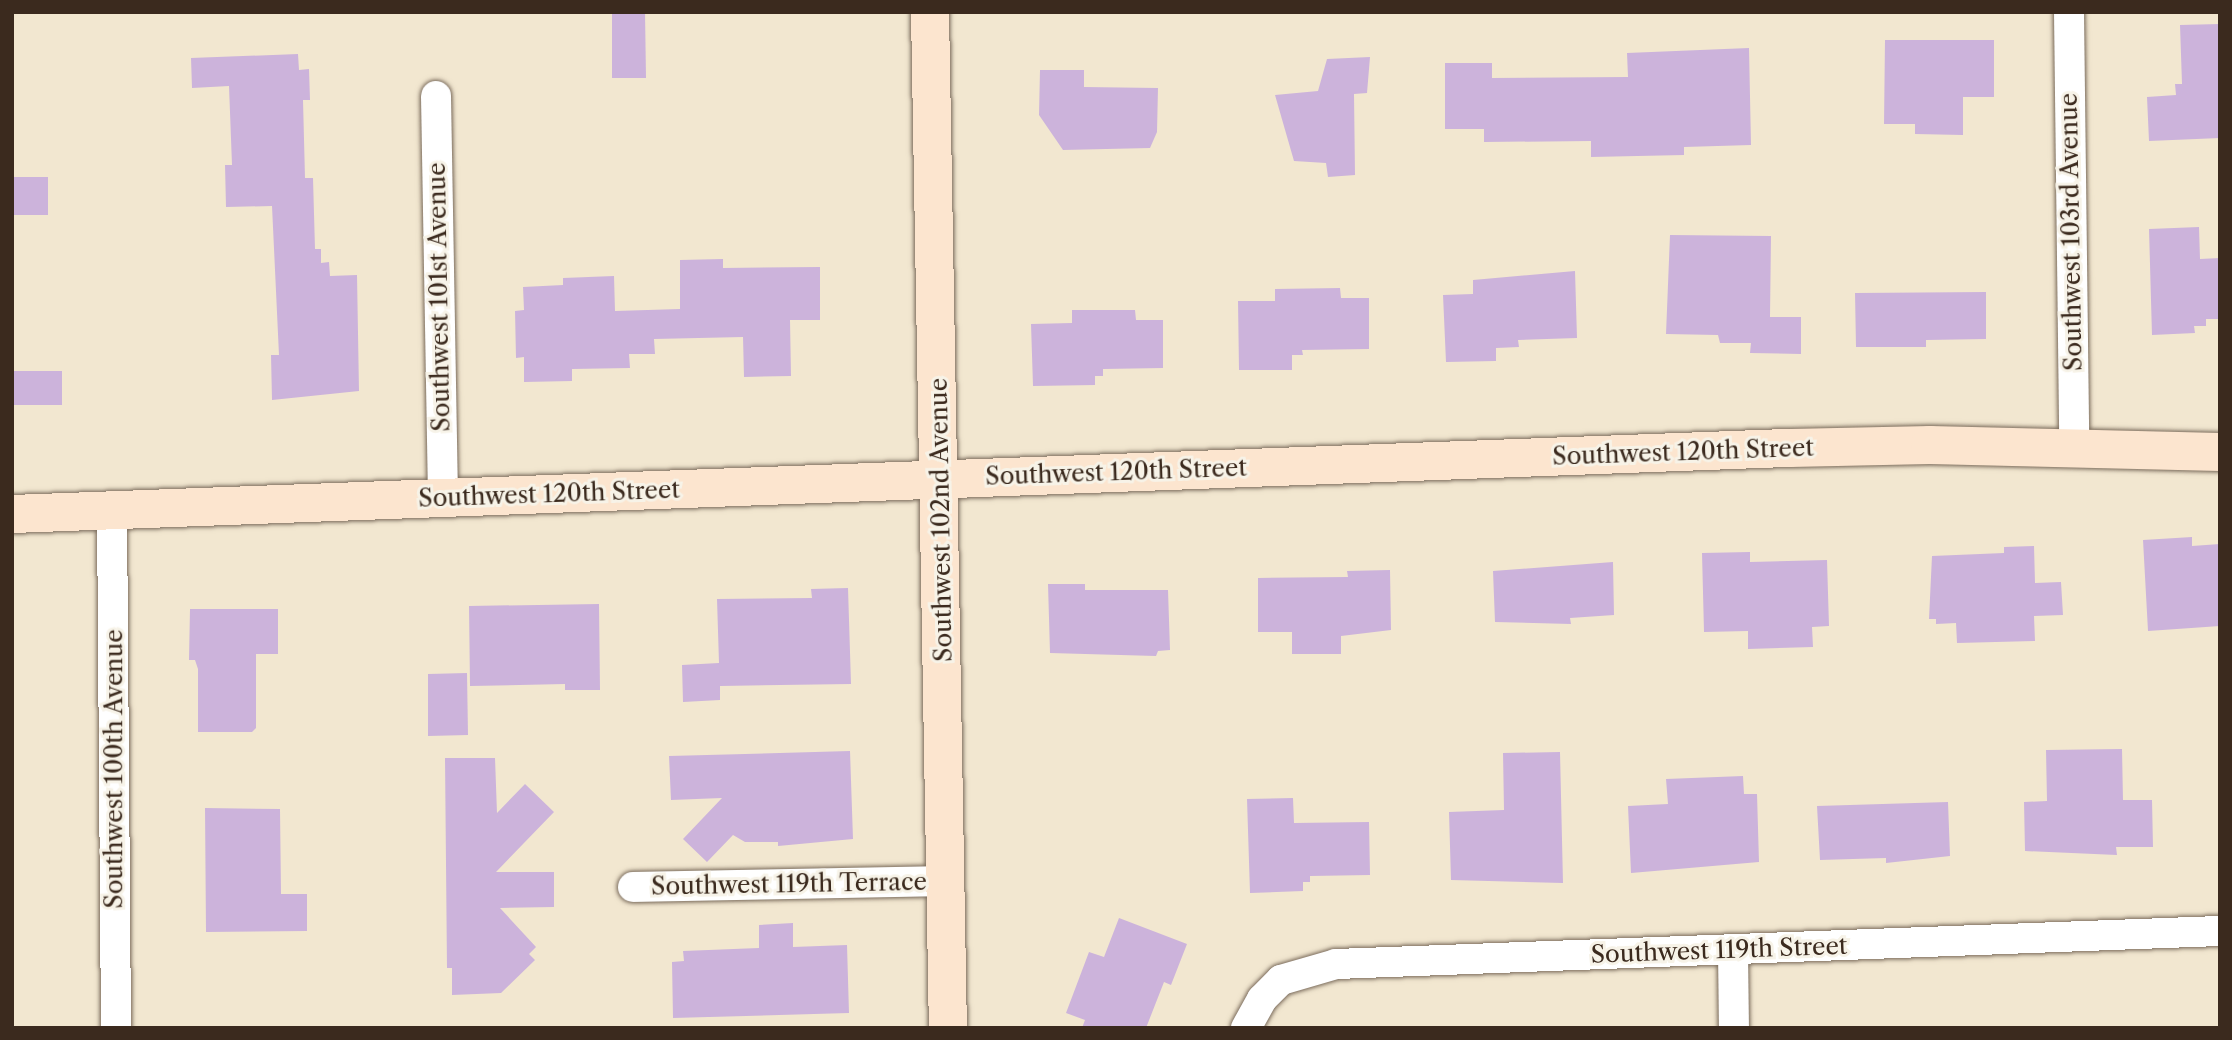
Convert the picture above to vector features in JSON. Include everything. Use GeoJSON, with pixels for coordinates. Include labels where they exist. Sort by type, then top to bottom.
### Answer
{"type":"FeatureCollection","features":[{"type":"Feature","properties":{"kind":"street","name":"Southwest 102nd Avenue"},"geometry":{"type":"LineString","coordinates":[[930,12],[941,478],[947,1028]]}},
{"type":"Feature","properties":{"kind":"street","name":"Southwest 103rd Avenue"},"geometry":{"type":"LineString","coordinates":[[2068,12],[2074,451]]}},
{"type":"Feature","properties":{"kind":"street","name":"Southwest 101st Avenue"},"geometry":{"type":"LineString","coordinates":[[436,96],[443,498]]}},
{"type":"Feature","properties":{"kind":"street","name":"Southwest 120th Street"},"geometry":{"type":"LineString","coordinates":[[12,513],[1790,448],[1930,446],[2220,452]]}},
{"type":"Feature","properties":{"kind":"street","name":"Southwest 100th Avenue"},"geometry":{"type":"LineString","coordinates":[[111,509],[116,1028]]}},
{"type":"Feature","properties":{"kind":"street","name":"Southwest 119th Terrace"},"geometry":{"type":"LineString","coordinates":[[633,887],[946,881]]}},
{"type":"Feature","properties":{"kind":"street","name":"Southwest 119th Street"},"geometry":{"type":"LineString","coordinates":[[1246,1028],[1262,999],[1281,980],[1336,964],[2220,931]]}},
{"type":"Feature","properties":{"kind":"street"},"geometry":{"type":"LineString","coordinates":[[1733,950],[1734,1028]]}},
{"type":"Feature","properties":{"kind":"building"},"geometry":{"type":"Polygon","coordinates":[[[612,12],[645,12],[646,78],[612,78],[612,12]]]}},
{"type":"Feature","properties":{"kind":"building"},"geometry":{"type":"Polygon","coordinates":[[[2220,24],[2220,138],[2149,141],[2147,97],[2176,95],[2175,84],[2182,84],[2180,25],[2220,24]]]}},
{"type":"Feature","properties":{"kind":"building"},"geometry":{"type":"Polygon","coordinates":[[[1885,40],[1994,40],[1994,97],[1963,97],[1963,135],[1915,134],[1915,124],[1884,124],[1885,40]]]}},
{"type":"Feature","properties":{"kind":"building"},"geometry":{"type":"Polygon","coordinates":[[[1749,48],[1751,145],[1684,147],[1684,155],[1591,157],[1591,141],[1484,142],[1484,129],[1445,129],[1445,63],[1492,63],[1492,78],[1628,77],[1627,53],[1749,48]]]}},
{"type":"Feature","properties":{"kind":"building"},"geometry":{"type":"Polygon","coordinates":[[[298,54],[299,70],[309,69],[310,100],[303,100],[305,178],[313,178],[315,249],[321,249],[321,263],[329,262],[330,276],[357,275],[359,391],[272,400],[271,355],[279,355],[272,206],[226,207],[225,165],[232,165],[229,86],[192,88],[191,58],[298,54]]]}},
{"type":"Feature","properties":{"kind":"building"},"geometry":{"type":"Polygon","coordinates":[[[1370,57],[1367,93],[1354,94],[1355,175],[1328,177],[1326,163],[1294,161],[1275,95],[1318,91],[1327,59],[1370,57]]]}},
{"type":"Feature","properties":{"kind":"building"},"geometry":{"type":"Polygon","coordinates":[[[1040,70],[1084,70],[1084,87],[1158,88],[1157,132],[1150,148],[1063,150],[1039,115],[1040,70]]]}},
{"type":"Feature","properties":{"kind":"building"},"geometry":{"type":"Polygon","coordinates":[[[12,177],[48,177],[48,215],[12,215],[12,177]]]}},
{"type":"Feature","properties":{"kind":"building"},"geometry":{"type":"Polygon","coordinates":[[[2199,227],[2200,259],[2220,258],[2220,319],[2206,319],[2206,326],[2194,326],[2195,333],[2152,335],[2149,229],[2199,227]]]}},
{"type":"Feature","properties":{"kind":"building"},"geometry":{"type":"Polygon","coordinates":[[[1670,235],[1771,236],[1770,317],[1801,317],[1801,354],[1750,353],[1751,343],[1720,343],[1718,335],[1666,334],[1670,235]]]}},
{"type":"Feature","properties":{"kind":"building"},"geometry":{"type":"Polygon","coordinates":[[[723,259],[723,268],[820,267],[820,320],[790,320],[791,376],[744,377],[743,337],[654,339],[655,354],[629,354],[630,368],[572,369],[572,381],[524,382],[524,357],[516,358],[515,311],[524,310],[523,287],[563,285],[563,278],[614,276],[615,311],[680,309],[680,260],[723,259]]]}},
{"type":"Feature","properties":{"kind":"building"},"geometry":{"type":"Polygon","coordinates":[[[1575,271],[1577,338],[1518,340],[1519,347],[1496,348],[1496,361],[1446,362],[1443,295],[1473,294],[1473,280],[1575,271]]]}},
{"type":"Feature","properties":{"kind":"building"},"geometry":{"type":"Polygon","coordinates":[[[1340,288],[1341,298],[1369,298],[1369,349],[1302,350],[1303,355],[1292,355],[1292,370],[1239,370],[1238,301],[1275,301],[1275,289],[1340,288]]]}},
{"type":"Feature","properties":{"kind":"building"},"geometry":{"type":"Polygon","coordinates":[[[1986,292],[1986,339],[1926,340],[1926,347],[1856,347],[1855,293],[1986,292]]]}},
{"type":"Feature","properties":{"kind":"building"},"geometry":{"type":"Polygon","coordinates":[[[1072,310],[1135,310],[1136,320],[1163,320],[1163,368],[1103,369],[1103,376],[1095,376],[1095,385],[1033,386],[1031,324],[1072,323],[1072,310]]]}},
{"type":"Feature","properties":{"kind":"building"},"geometry":{"type":"Polygon","coordinates":[[[12,371],[62,371],[62,405],[12,405],[12,371]]]}},
{"type":"Feature","properties":{"kind":"building"},"geometry":{"type":"Polygon","coordinates":[[[2192,537],[2192,546],[2220,544],[2220,626],[2148,631],[2143,540],[2192,537]]]}},
{"type":"Feature","properties":{"kind":"building"},"geometry":{"type":"Polygon","coordinates":[[[2034,546],[2035,583],[2061,582],[2063,615],[2034,616],[2035,641],[1957,643],[1956,623],[1936,624],[1936,619],[1929,619],[1932,556],[2004,553],[2004,547],[2034,546]]]}},
{"type":"Feature","properties":{"kind":"building"},"geometry":{"type":"Polygon","coordinates":[[[1750,552],[1750,562],[1827,560],[1829,626],[1812,627],[1813,647],[1748,649],[1748,631],[1704,632],[1702,553],[1750,552]]]}},
{"type":"Feature","properties":{"kind":"building"},"geometry":{"type":"Polygon","coordinates":[[[1613,562],[1614,615],[1570,618],[1571,624],[1495,622],[1493,571],[1613,562]]]}},
{"type":"Feature","properties":{"kind":"building"},"geometry":{"type":"Polygon","coordinates":[[[1390,570],[1391,630],[1341,636],[1341,654],[1292,654],[1292,632],[1258,632],[1258,578],[1348,577],[1347,571],[1390,570]]]}},
{"type":"Feature","properties":{"kind":"building"},"geometry":{"type":"Polygon","coordinates":[[[1048,584],[1085,584],[1085,590],[1168,590],[1170,650],[1158,651],[1156,656],[1050,653],[1048,584]]]}},
{"type":"Feature","properties":{"kind":"building"},"geometry":{"type":"Polygon","coordinates":[[[848,588],[851,684],[720,686],[720,700],[683,702],[682,665],[719,663],[717,599],[812,598],[811,589],[848,588]]]}},
{"type":"Feature","properties":{"kind":"building"},"geometry":{"type":"Polygon","coordinates":[[[599,604],[600,690],[565,690],[565,684],[470,686],[469,606],[599,604]]]}},
{"type":"Feature","properties":{"kind":"building"},"geometry":{"type":"Polygon","coordinates":[[[190,609],[278,609],[278,654],[256,654],[256,728],[252,732],[198,732],[198,669],[195,660],[189,660],[190,609]]]}},
{"type":"Feature","properties":{"kind":"building"},"geometry":{"type":"Polygon","coordinates":[[[467,673],[468,735],[428,736],[428,674],[467,673]]]}},
{"type":"Feature","properties":{"kind":"building"},"geometry":{"type":"Polygon","coordinates":[[[2122,749],[2123,800],[2152,800],[2153,847],[2116,847],[2117,855],[2025,851],[2024,802],[2047,801],[2046,750],[2122,749]]]}},
{"type":"Feature","properties":{"kind":"building"},"geometry":{"type":"Polygon","coordinates":[[[850,751],[853,839],[778,846],[778,842],[745,842],[733,835],[707,862],[683,839],[722,798],[671,800],[669,756],[850,751]]]}},
{"type":"Feature","properties":{"kind":"building"},"geometry":{"type":"Polygon","coordinates":[[[1560,752],[1563,883],[1451,880],[1449,812],[1504,810],[1503,753],[1560,752]]]}},
{"type":"Feature","properties":{"kind":"building"},"geometry":{"type":"Polygon","coordinates":[[[445,758],[495,758],[497,813],[525,784],[554,812],[496,872],[554,872],[554,907],[500,908],[536,947],[529,954],[535,960],[501,993],[452,995],[452,968],[447,968],[445,758]]]}},
{"type":"Feature","properties":{"kind":"building"},"geometry":{"type":"Polygon","coordinates":[[[1743,776],[1744,794],[1757,794],[1759,862],[1631,873],[1628,806],[1668,804],[1666,779],[1743,776]]]}},
{"type":"Feature","properties":{"kind":"building"},"geometry":{"type":"Polygon","coordinates":[[[1293,798],[1294,823],[1369,822],[1370,875],[1310,876],[1310,882],[1303,882],[1303,891],[1250,893],[1247,799],[1293,798]]]}},
{"type":"Feature","properties":{"kind":"building"},"geometry":{"type":"Polygon","coordinates":[[[1948,802],[1950,856],[1886,863],[1886,858],[1820,860],[1817,806],[1948,802]]]}},
{"type":"Feature","properties":{"kind":"building"},"geometry":{"type":"Polygon","coordinates":[[[205,808],[280,809],[281,894],[307,894],[307,931],[206,932],[205,808]]]}},
{"type":"Feature","properties":{"kind":"building"},"geometry":{"type":"Polygon","coordinates":[[[1119,918],[1187,944],[1171,985],[1164,982],[1146,1028],[1082,1028],[1085,1020],[1066,1013],[1089,952],[1104,957],[1119,918]]]}},
{"type":"Feature","properties":{"kind":"building"},"geometry":{"type":"Polygon","coordinates":[[[793,923],[793,947],[847,945],[849,1013],[673,1018],[672,962],[684,961],[683,951],[759,948],[759,925],[793,923]]]}}]}
